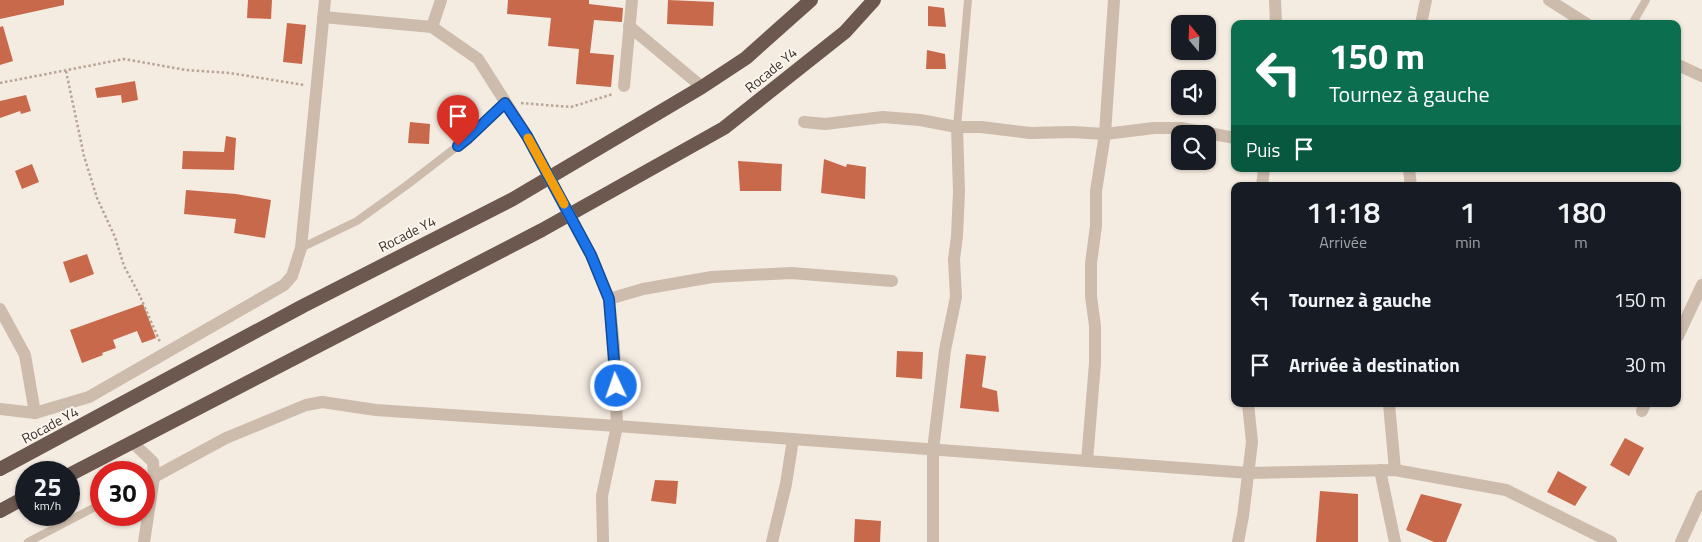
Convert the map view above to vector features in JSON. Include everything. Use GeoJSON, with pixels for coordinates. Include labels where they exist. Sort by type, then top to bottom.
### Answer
{"type":"FeatureCollection","features":[{"type":"Feature","properties":{"kind":"highway","name":"Rocade Y4"},"geometry":{"type":"LineString","coordinates":[[0,469],[303,306],[513,199],[746,58],[811,0]]}},
{"type":"Feature","properties":{"kind":"highway","name":"Rocade Y4"},"geometry":{"type":"LineString","coordinates":[[80,469],[542,230],[724,128],[845,32],[874,0]]}},
{"type":"Feature","properties":{"kind":"highway"},"geometry":{"type":"LineString","coordinates":[[0,511],[15,503]]}},
{"type":"Feature","properties":{"kind":"street"},"geometry":{"type":"LineString","coordinates":[[0,409],[35,413],[89,397],[284,285],[292,276],[301,248],[315,86],[325,0]]}},
{"type":"Feature","properties":{"kind":"street"},"geometry":{"type":"LineString","coordinates":[[432,28],[441,0]]}},
{"type":"Feature","properties":{"kind":"street"},"geometry":{"type":"LineString","coordinates":[[624,86],[632,0]]}},
{"type":"Feature","properties":{"kind":"street"},"geometry":{"type":"LineString","coordinates":[[1088,461],[1095,363],[1091,263],[1096,226],[1096,191],[1105,134],[1114,0]]}},
{"type":"Feature","properties":{"kind":"street"},"geometry":{"type":"LineString","coordinates":[[1275,0],[1276,20]]}},
{"type":"Feature","properties":{"kind":"street"},"geometry":{"type":"LineString","coordinates":[[1422,20],[1426,0]]}},
{"type":"Feature","properties":{"kind":"street"},"geometry":{"type":"LineString","coordinates":[[1549,0],[1581,20]]}},
{"type":"Feature","properties":{"kind":"street"},"geometry":{"type":"LineString","coordinates":[[323,17],[432,28],[478,59],[527,136],[591,255],[609,299],[614,346],[618,426],[602,496],[603,542]]}},
{"type":"Feature","properties":{"kind":"street"},"geometry":{"type":"LineString","coordinates":[[630,26],[702,86]]}},
{"type":"Feature","properties":{"kind":"street"},"geometry":{"type":"LineString","coordinates":[[1681,66],[1702,76]]}},
{"type":"Feature","properties":{"kind":"street"},"geometry":{"type":"LineString","coordinates":[[804,122],[825,124],[883,117],[920,120],[957,127],[982,127],[1030,133],[1072,132],[1105,134],[1154,128],[1181,128],[1231,137]]}},
{"type":"Feature","properties":{"kind":"street"},"geometry":{"type":"LineString","coordinates":[[933,542],[933,450],[946,350],[956,297],[954,259],[959,192],[957,127]]}},
{"type":"Feature","properties":{"kind":"street"},"geometry":{"type":"LineString","coordinates":[[609,299],[643,289],[722,277],[792,273],[892,281]]}},
{"type":"Feature","properties":{"kind":"street"},"geometry":{"type":"LineString","coordinates":[[1681,330],[1702,285]]}},
{"type":"Feature","properties":{"kind":"street"},"geometry":{"type":"LineString","coordinates":[[0,309],[25,355],[35,413]]}},
{"type":"Feature","properties":{"kind":"street"},"geometry":{"type":"LineString","coordinates":[[155,476],[226,438],[306,405],[322,402],[376,410],[1249,472],[1395,470],[1506,490],[1611,542]]}},
{"type":"Feature","properties":{"kind":"street"},"geometry":{"type":"LineString","coordinates":[[1238,542],[1244,516],[1252,442],[1248,407]]}},
{"type":"Feature","properties":{"kind":"street"},"geometry":{"type":"LineString","coordinates":[[1389,407],[1395,470]]}},
{"type":"Feature","properties":{"kind":"street"},"geometry":{"type":"LineString","coordinates":[[772,542],[786,484],[792,439]]}},
{"type":"Feature","properties":{"kind":"street"},"geometry":{"type":"LineString","coordinates":[[132,442],[152,461]]}},
{"type":"Feature","properties":{"kind":"street"},"geometry":{"type":"LineString","coordinates":[[1380,470],[1394,542]]}},
{"type":"Feature","properties":{"kind":"street"},"geometry":{"type":"LineString","coordinates":[[1681,542],[1702,496]]}},
{"type":"Feature","properties":{"kind":"street"},"geometry":{"type":"LineString","coordinates":[[144,542],[145,526]]}},
{"type":"Feature","properties":{"kind":"lane"},"geometry":{"type":"LineString","coordinates":[[957,127],[968,0]]}},
{"type":"Feature","properties":{"kind":"lane"},"geometry":{"type":"LineString","coordinates":[[1634,20],[1646,0]]}},
{"type":"Feature","properties":{"kind":"lane"},"geometry":{"type":"LineString","coordinates":[[301,248],[357,221],[468,138],[505,103]]}},
{"type":"Feature","properties":{"kind":"lane"},"geometry":{"type":"LineString","coordinates":[[28,542],[90,510]]}},
{"type":"Feature","properties":{"kind":"path"},"geometry":{"type":"LineString","coordinates":[[0,83],[124,59],[186,70],[315,86]]}},
{"type":"Feature","properties":{"kind":"path"},"geometry":{"type":"LineString","coordinates":[[66,71],[84,156],[97,198],[116,237],[124,266],[150,316],[164,354]]}},
{"type":"Feature","properties":{"kind":"path"},"geometry":{"type":"LineString","coordinates":[[505,103],[571,107],[612,95],[624,86]]}},
{"type":"Feature","properties":{"kind":"building"},"geometry":{"type":"Polygon","coordinates":[[[0,0],[64,0],[64,5],[0,19],[0,0]]]}},
{"type":"Feature","properties":{"kind":"building"},"geometry":{"type":"Polygon","coordinates":[[[248,0],[272,0],[271,19],[247,18],[248,0]]]}},
{"type":"Feature","properties":{"kind":"building"},"geometry":{"type":"Polygon","coordinates":[[[508,0],[589,0],[589,4],[623,8],[622,22],[594,20],[590,53],[614,55],[611,87],[576,84],[579,49],[548,46],[551,18],[507,14],[508,0]]]}},
{"type":"Feature","properties":{"kind":"building"},"geometry":{"type":"Polygon","coordinates":[[[668,0],[714,2],[713,26],[667,24],[668,0]]]}},
{"type":"Feature","properties":{"kind":"building"},"geometry":{"type":"Polygon","coordinates":[[[928,6],[944,8],[946,27],[928,26],[928,6]]]}},
{"type":"Feature","properties":{"kind":"building"},"geometry":{"type":"Polygon","coordinates":[[[287,23],[306,25],[302,64],[283,62],[287,23]]]}},
{"type":"Feature","properties":{"kind":"building"},"geometry":{"type":"Polygon","coordinates":[[[3,26],[13,61],[0,65],[0,27],[3,26]]]}},
{"type":"Feature","properties":{"kind":"building"},"geometry":{"type":"Polygon","coordinates":[[[927,50],[945,54],[946,69],[926,69],[927,50]]]}},
{"type":"Feature","properties":{"kind":"building"},"geometry":{"type":"Polygon","coordinates":[[[135,81],[138,100],[122,103],[121,95],[97,98],[95,88],[135,81]]]}},
{"type":"Feature","properties":{"kind":"building"},"geometry":{"type":"Polygon","coordinates":[[[26,95],[31,111],[21,114],[20,111],[0,118],[0,101],[26,95]]]}},
{"type":"Feature","properties":{"kind":"building"},"geometry":{"type":"Polygon","coordinates":[[[410,122],[430,124],[429,144],[408,143],[410,122]]]}},
{"type":"Feature","properties":{"kind":"building"},"geometry":{"type":"Polygon","coordinates":[[[226,136],[236,138],[234,170],[182,169],[183,151],[224,152],[226,136]]]}},
{"type":"Feature","properties":{"kind":"building"},"geometry":{"type":"Polygon","coordinates":[[[824,159],[846,167],[847,164],[866,167],[865,199],[821,193],[824,159]]]}},
{"type":"Feature","properties":{"kind":"building"},"geometry":{"type":"Polygon","coordinates":[[[738,161],[782,164],[781,191],[740,191],[738,161]]]}},
{"type":"Feature","properties":{"kind":"building"},"geometry":{"type":"Polygon","coordinates":[[[32,164],[39,182],[22,189],[15,171],[32,164]]]}},
{"type":"Feature","properties":{"kind":"building"},"geometry":{"type":"Polygon","coordinates":[[[186,190],[236,194],[271,200],[265,238],[234,233],[236,219],[184,214],[186,190]]]}},
{"type":"Feature","properties":{"kind":"building"},"geometry":{"type":"Polygon","coordinates":[[[87,254],[94,274],[70,283],[63,262],[87,254]]]}},
{"type":"Feature","properties":{"kind":"building"},"geometry":{"type":"Polygon","coordinates":[[[143,304],[156,338],[142,343],[137,331],[113,340],[116,348],[82,363],[70,330],[143,304]]]}},
{"type":"Feature","properties":{"kind":"building"},"geometry":{"type":"Polygon","coordinates":[[[897,351],[923,352],[922,379],[896,377],[897,351]]]}},
{"type":"Feature","properties":{"kind":"building"},"geometry":{"type":"Polygon","coordinates":[[[966,354],[986,356],[982,387],[997,391],[999,412],[960,408],[966,354]]]}},
{"type":"Feature","properties":{"kind":"building"},"geometry":{"type":"Polygon","coordinates":[[[1625,438],[1644,448],[1629,476],[1610,465],[1625,438]]]}},
{"type":"Feature","properties":{"kind":"building"},"geometry":{"type":"Polygon","coordinates":[[[1558,471],[1587,487],[1575,506],[1547,492],[1558,471]]]}},
{"type":"Feature","properties":{"kind":"building"},"geometry":{"type":"Polygon","coordinates":[[[655,480],[678,481],[676,504],[651,501],[655,480]]]}},
{"type":"Feature","properties":{"kind":"building"},"geometry":{"type":"Polygon","coordinates":[[[1320,491],[1358,494],[1358,542],[1316,542],[1320,491]]]}},
{"type":"Feature","properties":{"kind":"building"},"geometry":{"type":"Polygon","coordinates":[[[1421,494],[1462,504],[1446,542],[1434,542],[1406,530],[1421,494]]]}},
{"type":"Feature","properties":{"kind":"building"},"geometry":{"type":"Polygon","coordinates":[[[855,519],[881,521],[880,542],[854,542],[855,519]]]}},
{"type":"Feature","properties":{"kind":"slow traffic"},"geometry":{"type":"LineString","coordinates":[[528,138],[564,204]]}},
{"type":"Feature","properties":{"kind":"route"},"geometry":{"type":"LineString","coordinates":[[458,146],[505,103],[527,136],[591,255],[609,299],[616,386]]}}]}
